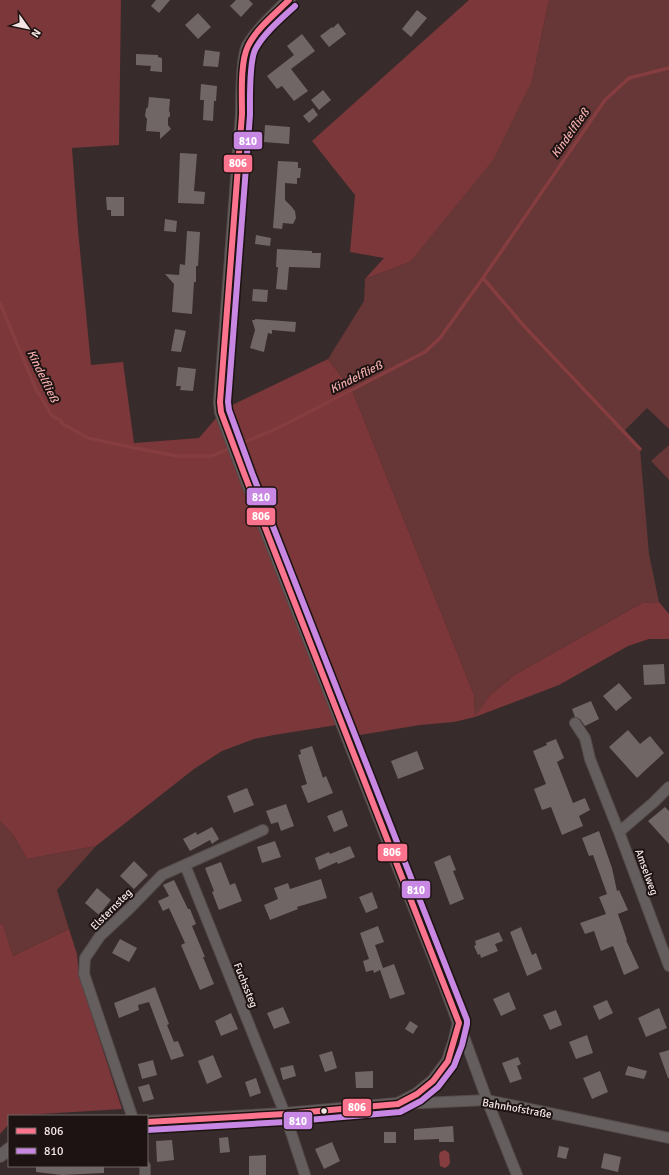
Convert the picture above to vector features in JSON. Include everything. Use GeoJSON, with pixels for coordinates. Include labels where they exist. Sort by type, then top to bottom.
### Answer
{"type":"FeatureCollection","features":[{"type":"Feature","properties":{"kind":"street"},"geometry":{"type":"LineString","coordinates":[[289,0],[260,31],[248,47],[246,53],[220,402],[221,412],[445,985],[487,1100],[517,1175]]}},
{"type":"Feature","properties":{"kind":"street","name":"Amselweg"},"geometry":{"type":"LineString","coordinates":[[575,723],[585,738],[590,759],[669,966]]}},
{"type":"Feature","properties":{"kind":"street"},"geometry":{"type":"LineString","coordinates":[[619,832],[669,787]]}},
{"type":"Feature","properties":{"kind":"street","name":"Elsternsteg"},"geometry":{"type":"LineString","coordinates":[[132,1115],[84,974],[85,958],[100,936],[162,875],[263,830]]}},
{"type":"Feature","properties":{"kind":"street","name":"Fuchssteg"},"geometry":{"type":"LineString","coordinates":[[185,865],[284,1114],[305,1175]]}},
{"type":"Feature","properties":{"kind":"street"},"geometry":{"type":"LineString","coordinates":[[398,1104],[417,1094],[433,1081],[448,1061],[454,1043],[458,1023]]}},
{"type":"Feature","properties":{"kind":"street","name":"Bahnhofstraße"},"geometry":{"type":"LineString","coordinates":[[148,1122],[284,1114],[398,1104],[487,1100],[669,1138]]}},
{"type":"Feature","properties":{"kind":"street"},"geometry":{"type":"LineString","coordinates":[[0,1156],[8,1150]]}},
{"type":"Feature","properties":{"kind":"shaded area"},"geometry":{"type":"Polygon","coordinates":[[[0,0],[121,0],[119,145],[72,148],[91,365],[123,362],[134,443],[199,438],[224,409],[328,359],[352,390],[474,695],[475,716],[491,694],[516,674],[642,603],[659,602],[669,614],[669,639],[649,639],[628,646],[559,685],[475,717],[454,722],[420,725],[348,737],[343,724],[254,739],[222,751],[194,769],[96,846],[27,859],[14,836],[0,821],[0,0]]]}},
{"type":"Feature","properties":{"kind":"shaded area"},"geometry":{"type":"Polygon","coordinates":[[[469,0],[549,0],[532,81],[493,160],[410,262],[365,279],[384,258],[350,252],[355,195],[312,141],[469,0]]]}},
{"type":"Feature","properties":{"kind":"shaded area"},"geometry":{"type":"Polygon","coordinates":[[[549,0],[669,0],[669,429],[647,408],[624,431],[640,449],[649,554],[659,602],[642,603],[516,674],[491,694],[475,717],[474,695],[352,390],[328,359],[364,301],[365,279],[410,262],[532,81],[549,0]]]}},
{"type":"Feature","properties":{"kind":"shaded area"},"geometry":{"type":"Polygon","coordinates":[[[669,445],[669,480],[651,461],[669,445]]]}},
{"type":"Feature","properties":{"kind":"shaded area"},"geometry":{"type":"Polygon","coordinates":[[[0,821],[14,836],[27,859],[96,846],[57,890],[69,929],[13,956],[3,926],[0,924],[0,821]]]}},
{"type":"Feature","properties":{"kind":"shaded area"},"geometry":{"type":"Polygon","coordinates":[[[0,924],[3,925],[13,956],[69,929],[77,954],[79,976],[122,1109],[8,1115],[8,1125],[0,1134],[0,924]]]}},
{"type":"Feature","properties":{"kind":"shaded area"},"geometry":{"type":"Polygon","coordinates":[[[445,1150],[449,1153],[450,1163],[445,1168],[440,1166],[439,1156],[440,1152],[445,1150]]]}},
{"type":"Feature","properties":{"kind":"building"},"geometry":{"type":"Polygon","coordinates":[[[156,0],[170,0],[159,13],[151,6],[156,0]]]}},
{"type":"Feature","properties":{"kind":"building"},"geometry":{"type":"Polygon","coordinates":[[[236,0],[249,0],[253,4],[241,17],[230,6],[236,0]]]}},
{"type":"Feature","properties":{"kind":"building"},"geometry":{"type":"Polygon","coordinates":[[[417,10],[427,18],[411,37],[402,29],[417,10]]]}},
{"type":"Feature","properties":{"kind":"building"},"geometry":{"type":"Polygon","coordinates":[[[198,13],[211,27],[198,39],[185,25],[198,13]]]}},
{"type":"Feature","properties":{"kind":"building"},"geometry":{"type":"Polygon","coordinates":[[[338,23],[346,34],[329,47],[320,36],[338,23]]]}},
{"type":"Feature","properties":{"kind":"building"},"geometry":{"type":"Polygon","coordinates":[[[302,34],[315,51],[291,69],[308,91],[294,101],[282,86],[277,89],[267,76],[294,55],[287,46],[302,34]]]}},
{"type":"Feature","properties":{"kind":"building"},"geometry":{"type":"Polygon","coordinates":[[[205,50],[220,52],[218,67],[203,66],[205,50]]]}},
{"type":"Feature","properties":{"kind":"building"},"geometry":{"type":"Polygon","coordinates":[[[136,54],[158,55],[158,57],[162,58],[162,72],[150,71],[151,66],[136,65],[136,54]]]}},
{"type":"Feature","properties":{"kind":"building"},"geometry":{"type":"Polygon","coordinates":[[[201,84],[217,86],[216,101],[214,101],[213,121],[203,120],[204,100],[200,100],[201,84]]]}},
{"type":"Feature","properties":{"kind":"building"},"geometry":{"type":"Polygon","coordinates":[[[323,90],[331,100],[319,110],[311,100],[323,90]]]}},
{"type":"Feature","properties":{"kind":"building"},"geometry":{"type":"Polygon","coordinates":[[[149,97],[170,99],[170,116],[168,118],[168,125],[171,129],[160,139],[160,132],[146,131],[147,119],[145,116],[149,97]]]}},
{"type":"Feature","properties":{"kind":"building"},"geometry":{"type":"Polygon","coordinates":[[[313,108],[318,115],[309,123],[303,116],[313,108]]]}},
{"type":"Feature","properties":{"kind":"building"},"geometry":{"type":"Polygon","coordinates":[[[265,125],[290,127],[289,144],[264,142],[265,125]]]}},
{"type":"Feature","properties":{"kind":"building"},"geometry":{"type":"Polygon","coordinates":[[[180,153],[197,154],[194,191],[205,192],[204,204],[178,203],[180,153]]]}},
{"type":"Feature","properties":{"kind":"building"},"geometry":{"type":"Polygon","coordinates":[[[278,161],[298,162],[298,168],[301,168],[300,178],[297,178],[297,184],[285,183],[285,200],[295,211],[296,218],[293,224],[283,223],[282,229],[273,228],[278,161]]]}},
{"type":"Feature","properties":{"kind":"building"},"geometry":{"type":"Polygon","coordinates":[[[106,197],[124,197],[124,216],[111,216],[111,210],[107,210],[106,197]]]}},
{"type":"Feature","properties":{"kind":"building"},"geometry":{"type":"Polygon","coordinates":[[[165,219],[177,221],[176,232],[164,231],[165,219]]]}},
{"type":"Feature","properties":{"kind":"building"},"geometry":{"type":"Polygon","coordinates":[[[187,231],[200,232],[198,266],[196,266],[196,282],[194,282],[192,314],[172,312],[174,284],[165,274],[179,275],[180,264],[185,265],[187,231]]]}},
{"type":"Feature","properties":{"kind":"building"},"geometry":{"type":"Polygon","coordinates":[[[256,235],[271,238],[270,246],[255,244],[256,235]]]}},
{"type":"Feature","properties":{"kind":"building"},"geometry":{"type":"Polygon","coordinates":[[[277,249],[321,253],[320,268],[289,267],[287,290],[276,289],[278,267],[276,267],[277,249]]]}},
{"type":"Feature","properties":{"kind":"building"},"geometry":{"type":"Polygon","coordinates":[[[253,289],[268,290],[267,302],[252,301],[253,289]]]}},
{"type":"Feature","properties":{"kind":"building"},"geometry":{"type":"Polygon","coordinates":[[[252,320],[296,322],[295,332],[272,330],[272,334],[268,333],[264,352],[250,348],[255,330],[252,320]]]}},
{"type":"Feature","properties":{"kind":"building"},"geometry":{"type":"Polygon","coordinates":[[[175,329],[186,331],[181,352],[171,351],[175,329]]]}},
{"type":"Feature","properties":{"kind":"building"},"geometry":{"type":"Polygon","coordinates":[[[178,367],[196,369],[193,391],[180,390],[181,386],[176,386],[178,367]]]}},
{"type":"Feature","properties":{"kind":"building"},"geometry":{"type":"Polygon","coordinates":[[[664,664],[665,684],[644,685],[643,665],[664,664]]]}},
{"type":"Feature","properties":{"kind":"building"},"geometry":{"type":"Polygon","coordinates":[[[619,683],[632,698],[616,711],[603,696],[619,683]]]}},
{"type":"Feature","properties":{"kind":"building"},"geometry":{"type":"Polygon","coordinates":[[[591,701],[599,719],[585,726],[580,719],[575,717],[572,709],[591,701]]]}},
{"type":"Feature","properties":{"kind":"building"},"geometry":{"type":"Polygon","coordinates":[[[628,730],[640,744],[650,736],[664,753],[637,778],[609,747],[628,730]]]}},
{"type":"Feature","properties":{"kind":"building"},"geometry":{"type":"Polygon","coordinates":[[[556,739],[564,758],[557,762],[573,803],[585,798],[590,810],[579,816],[583,826],[562,835],[551,807],[542,810],[534,789],[546,784],[533,751],[556,739]]]}},
{"type":"Feature","properties":{"kind":"building"},"geometry":{"type":"Polygon","coordinates":[[[312,746],[323,778],[326,776],[333,793],[308,803],[301,786],[307,784],[298,755],[301,754],[300,750],[312,746]]]}},
{"type":"Feature","properties":{"kind":"building"},"geometry":{"type":"Polygon","coordinates":[[[417,751],[424,769],[398,779],[391,761],[417,751]]]}},
{"type":"Feature","properties":{"kind":"building"},"geometry":{"type":"Polygon","coordinates":[[[247,788],[254,805],[234,813],[227,796],[247,788]]]}},
{"type":"Feature","properties":{"kind":"building"},"geometry":{"type":"Polygon","coordinates":[[[286,804],[294,826],[281,831],[278,822],[271,824],[266,811],[286,804]]]}},
{"type":"Feature","properties":{"kind":"building"},"geometry":{"type":"Polygon","coordinates":[[[665,807],[669,811],[669,844],[648,821],[665,807]]]}},
{"type":"Feature","properties":{"kind":"building"},"geometry":{"type":"Polygon","coordinates":[[[342,810],[348,826],[334,832],[327,816],[342,810]]]}},
{"type":"Feature","properties":{"kind":"building"},"geometry":{"type":"Polygon","coordinates":[[[212,827],[219,839],[212,844],[210,840],[190,851],[183,839],[196,832],[197,835],[212,827]]]}},
{"type":"Feature","properties":{"kind":"building"},"geometry":{"type":"Polygon","coordinates":[[[599,831],[612,868],[617,891],[619,890],[628,910],[618,914],[626,940],[639,968],[624,975],[613,946],[601,951],[594,931],[585,934],[580,923],[606,914],[599,897],[607,894],[593,855],[589,856],[582,838],[599,831]]]}},
{"type":"Feature","properties":{"kind":"building"},"geometry":{"type":"Polygon","coordinates":[[[275,841],[281,857],[262,863],[257,847],[275,841]]]}},
{"type":"Feature","properties":{"kind":"building"},"geometry":{"type":"Polygon","coordinates":[[[350,846],[355,857],[338,864],[337,862],[319,870],[315,858],[350,846]]]}},
{"type":"Feature","properties":{"kind":"building"},"geometry":{"type":"Polygon","coordinates":[[[450,855],[456,870],[453,871],[464,899],[450,905],[434,862],[450,855]]]}},
{"type":"Feature","properties":{"kind":"building"},"geometry":{"type":"Polygon","coordinates":[[[134,861],[148,875],[134,889],[120,876],[134,861]]]}},
{"type":"Feature","properties":{"kind":"building"},"geometry":{"type":"Polygon","coordinates":[[[221,862],[230,885],[235,883],[242,901],[219,910],[212,892],[214,891],[205,868],[221,862]]]}},
{"type":"Feature","properties":{"kind":"building"},"geometry":{"type":"Polygon","coordinates":[[[321,879],[327,898],[297,907],[298,909],[270,920],[264,905],[278,899],[274,888],[288,883],[290,889],[321,879]]]}},
{"type":"Feature","properties":{"kind":"building"},"geometry":{"type":"Polygon","coordinates":[[[174,880],[188,909],[190,909],[196,924],[192,926],[214,984],[200,990],[181,945],[185,943],[169,908],[163,911],[158,901],[169,896],[163,885],[174,880]]]}},
{"type":"Feature","properties":{"kind":"building"},"geometry":{"type":"Polygon","coordinates":[[[97,888],[111,900],[99,915],[85,903],[97,888]]]}},
{"type":"Feature","properties":{"kind":"building"},"geometry":{"type":"Polygon","coordinates":[[[372,892],[378,908],[366,913],[359,897],[372,892]]]}},
{"type":"Feature","properties":{"kind":"building"},"geometry":{"type":"Polygon","coordinates":[[[378,926],[384,942],[375,945],[383,968],[394,964],[405,994],[390,999],[380,970],[374,973],[373,970],[366,972],[363,961],[369,959],[360,933],[378,926]]]}},
{"type":"Feature","properties":{"kind":"building"},"geometry":{"type":"Polygon","coordinates":[[[521,927],[532,955],[536,953],[542,969],[527,976],[510,932],[521,927]]]}},
{"type":"Feature","properties":{"kind":"building"},"geometry":{"type":"Polygon","coordinates":[[[499,932],[503,941],[495,944],[498,951],[481,958],[474,946],[476,945],[475,941],[499,932]]]}},
{"type":"Feature","properties":{"kind":"building"},"geometry":{"type":"Polygon","coordinates":[[[120,939],[137,948],[129,962],[112,953],[120,939]]]}},
{"type":"Feature","properties":{"kind":"building"},"geometry":{"type":"Polygon","coordinates":[[[155,987],[174,1042],[178,1041],[184,1056],[171,1060],[149,1002],[138,1005],[139,1010],[119,1018],[114,1003],[155,987]]]}},
{"type":"Feature","properties":{"kind":"building"},"geometry":{"type":"Polygon","coordinates":[[[509,992],[516,1009],[501,1016],[493,999],[509,992]]]}},
{"type":"Feature","properties":{"kind":"building"},"geometry":{"type":"Polygon","coordinates":[[[607,1000],[613,1013],[599,1020],[593,1006],[607,1000]]]}},
{"type":"Feature","properties":{"kind":"building"},"geometry":{"type":"Polygon","coordinates":[[[283,1007],[290,1023],[274,1029],[267,1013],[283,1007]]]}},
{"type":"Feature","properties":{"kind":"building"},"geometry":{"type":"Polygon","coordinates":[[[659,1008],[667,1028],[646,1037],[638,1018],[659,1008]]]}},
{"type":"Feature","properties":{"kind":"building"},"geometry":{"type":"Polygon","coordinates":[[[556,1010],[562,1025],[550,1030],[543,1015],[556,1010]]]}},
{"type":"Feature","properties":{"kind":"building"},"geometry":{"type":"Polygon","coordinates":[[[231,1013],[238,1029],[221,1036],[215,1021],[231,1013]]]}},
{"type":"Feature","properties":{"kind":"building"},"geometry":{"type":"Polygon","coordinates":[[[410,1021],[418,1026],[413,1034],[405,1029],[410,1021]]]}},
{"type":"Feature","properties":{"kind":"building"},"geometry":{"type":"Polygon","coordinates":[[[587,1035],[593,1053],[576,1059],[569,1042],[587,1035]]]}},
{"type":"Feature","properties":{"kind":"building"},"geometry":{"type":"Polygon","coordinates":[[[669,1050],[669,1078],[668,1078],[659,1053],[669,1050]]]}},
{"type":"Feature","properties":{"kind":"building"},"geometry":{"type":"Polygon","coordinates":[[[332,1051],[337,1068],[325,1072],[319,1055],[332,1051]]]}},
{"type":"Feature","properties":{"kind":"building"},"geometry":{"type":"Polygon","coordinates":[[[213,1055],[222,1077],[207,1084],[198,1061],[213,1055]]]}},
{"type":"Feature","properties":{"kind":"building"},"geometry":{"type":"Polygon","coordinates":[[[518,1057],[521,1064],[517,1066],[522,1079],[510,1083],[502,1063],[518,1057]]]}},
{"type":"Feature","properties":{"kind":"building"},"geometry":{"type":"Polygon","coordinates":[[[153,1060],[157,1075],[142,1079],[138,1064],[153,1060]]]}},
{"type":"Feature","properties":{"kind":"building"},"geometry":{"type":"Polygon","coordinates":[[[293,1065],[296,1076],[283,1080],[280,1068],[293,1065]]]}},
{"type":"Feature","properties":{"kind":"building"},"geometry":{"type":"Polygon","coordinates":[[[628,1066],[647,1071],[644,1079],[625,1075],[628,1066]]]}},
{"type":"Feature","properties":{"kind":"building"},"geometry":{"type":"Polygon","coordinates":[[[373,1071],[373,1088],[356,1088],[355,1072],[373,1071]]]}},
{"type":"Feature","properties":{"kind":"building"},"geometry":{"type":"Polygon","coordinates":[[[600,1071],[608,1092],[592,1099],[583,1078],[600,1071]]]}},
{"type":"Feature","properties":{"kind":"building"},"geometry":{"type":"Polygon","coordinates":[[[256,1078],[261,1093],[250,1097],[245,1082],[256,1078]]]}},
{"type":"Feature","properties":{"kind":"building"},"geometry":{"type":"Polygon","coordinates":[[[149,1084],[154,1099],[143,1102],[138,1087],[149,1084]]]}},
{"type":"Feature","properties":{"kind":"building"},"geometry":{"type":"Polygon","coordinates":[[[453,1126],[454,1142],[439,1142],[439,1139],[414,1140],[414,1129],[453,1126]]]}},
{"type":"Feature","properties":{"kind":"building"},"geometry":{"type":"Polygon","coordinates":[[[384,1132],[396,1132],[396,1143],[384,1143],[384,1132]]]}},
{"type":"Feature","properties":{"kind":"building"},"geometry":{"type":"Polygon","coordinates":[[[228,1137],[230,1152],[220,1153],[219,1138],[228,1137]]]}},
{"type":"Feature","properties":{"kind":"building"},"geometry":{"type":"Polygon","coordinates":[[[172,1140],[174,1160],[157,1162],[156,1141],[172,1140]]]}},
{"type":"Feature","properties":{"kind":"building"},"geometry":{"type":"Polygon","coordinates":[[[332,1142],[340,1161],[324,1169],[315,1149],[332,1142]]]}},
{"type":"Feature","properties":{"kind":"building"},"geometry":{"type":"Polygon","coordinates":[[[559,1146],[569,1148],[566,1159],[557,1157],[559,1146]]]}},
{"type":"Feature","properties":{"kind":"building"},"geometry":{"type":"Polygon","coordinates":[[[604,1153],[621,1157],[618,1172],[601,1168],[604,1153]]]}},
{"type":"Feature","properties":{"kind":"building"},"geometry":{"type":"Polygon","coordinates":[[[266,1155],[266,1175],[249,1175],[249,1156],[266,1155]]]}},
{"type":"Feature","properties":{"kind":"building"},"geometry":{"type":"Polygon","coordinates":[[[36,1167],[104,1167],[104,1173],[62,1175],[36,1172],[36,1167]]]}},
{"type":"Feature","properties":{"kind":"waterway","name":"Kindelfließ"},"geometry":{"type":"LineString","coordinates":[[0,303],[36,389],[52,416],[60,420],[63,424],[88,438],[177,456],[212,456],[278,428],[425,352],[440,338],[483,278],[605,100],[629,78],[669,68]]}},
{"type":"Feature","properties":{"kind":"waterway"},"geometry":{"type":"LineString","coordinates":[[483,278],[524,326],[640,449]]}},
{"type":"Feature","properties":{"kind":"transit line","name":"806"},"geometry":{"type":"LineString","coordinates":[[148,1122],[285,1114],[398,1104],[417,1094],[433,1081],[448,1061],[459,1023],[221,412],[220,402],[242,114],[242,79],[245,53],[256,33],[289,0]]}},
{"type":"Feature","properties":{"kind":"transit line","name":"810"},"geometry":{"type":"LineString","coordinates":[[148,1130],[285,1122],[400,1112],[421,1101],[438,1087],[454,1066],[462,1045],[467,1024],[467,1020],[252,473],[229,410],[228,402],[250,115],[250,81],[253,56],[258,44],[273,26],[295,6]]}}]}
